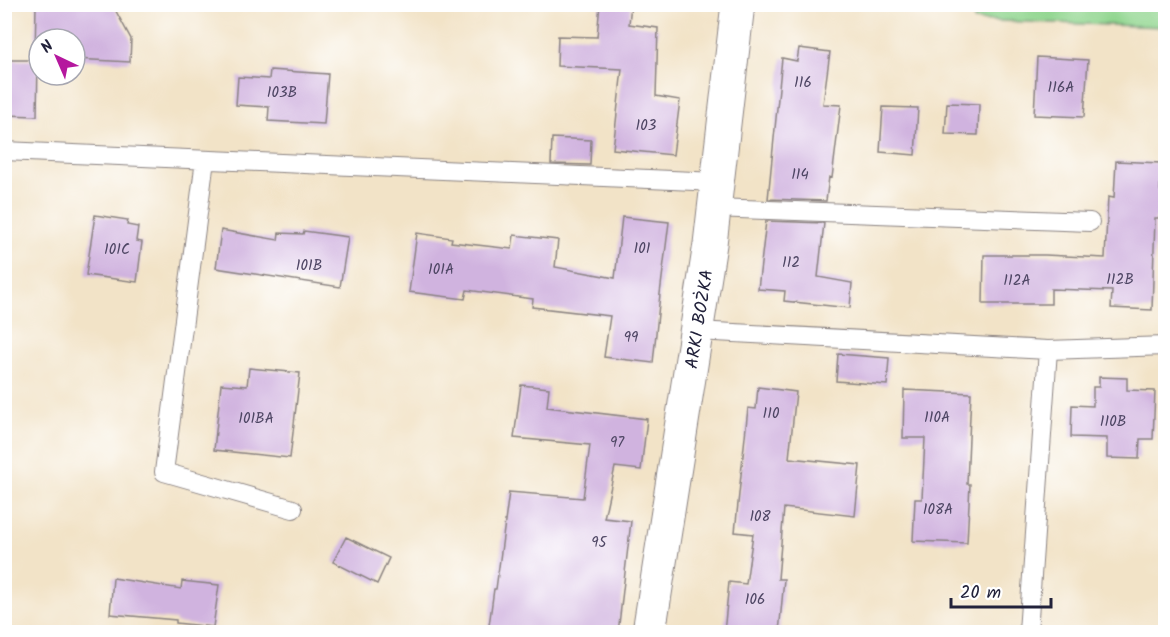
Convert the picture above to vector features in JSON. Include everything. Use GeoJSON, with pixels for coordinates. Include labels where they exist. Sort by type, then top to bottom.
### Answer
{"type":"FeatureCollection","features":[{"type":"Feature","properties":{"kind":"street","name":"ARKI BOŻKA"},"geometry":{"type":"LineString","coordinates":[[649,633],[710,244],[738,4]]}},
{"type":"Feature","properties":{"kind":"lane"},"geometry":{"type":"LineString","coordinates":[[4,151],[206,160],[1090,222]]}},
{"type":"Feature","properties":{"kind":"lane"},"geometry":{"type":"LineString","coordinates":[[206,160],[164,472],[293,509]]}},
{"type":"Feature","properties":{"kind":"lane"},"geometry":{"type":"LineString","coordinates":[[697,331],[1048,350],[1166,346]]}},
{"type":"Feature","properties":{"kind":"lane"},"geometry":{"type":"LineString","coordinates":[[1028,633],[1048,350]]}},
{"type":"Feature","properties":{"kind":"green space"},"geometry":{"type":"Polygon","coordinates":[[[975,5],[1165,5],[1165,27],[974,20],[975,5]]]}},
{"type":"Feature","properties":{"kind":"building"},"geometry":{"type":"Polygon","coordinates":[[[36,4],[112,4],[131,39],[130,62],[87,60],[87,27],[36,27],[36,4]]]}},
{"type":"Feature","properties":{"kind":"building"},"geometry":{"type":"Polygon","coordinates":[[[600,4],[631,4],[629,24],[658,28],[656,96],[680,100],[673,155],[613,149],[622,69],[557,66],[558,36],[597,37],[600,4]]]}},
{"type":"Feature","properties":{"kind":"building"},"geometry":{"type":"Polygon","coordinates":[[[799,48],[830,52],[823,104],[841,105],[832,178],[829,177],[826,201],[768,199],[782,58],[797,61],[799,48]]]}},
{"type":"Feature","properties":{"kind":"building"},"geometry":{"type":"Polygon","coordinates":[[[1037,57],[1088,60],[1084,117],[1034,115],[1037,57]]]}},
{"type":"Feature","properties":{"kind":"building"},"geometry":{"type":"Polygon","coordinates":[[[4,60],[27,60],[27,87],[38,87],[37,116],[4,115],[4,60]]]}},
{"type":"Feature","properties":{"kind":"building"},"geometry":{"type":"Polygon","coordinates":[[[270,70],[328,74],[324,124],[268,121],[269,107],[236,105],[238,77],[269,79],[270,70]]]}},
{"type":"Feature","properties":{"kind":"building"},"geometry":{"type":"Polygon","coordinates":[[[947,103],[979,104],[978,135],[945,134],[947,103]]]}},
{"type":"Feature","properties":{"kind":"building"},"geometry":{"type":"Polygon","coordinates":[[[883,107],[918,108],[915,155],[880,152],[883,107]]]}},
{"type":"Feature","properties":{"kind":"building"},"geometry":{"type":"Polygon","coordinates":[[[552,138],[591,140],[590,165],[551,164],[552,138]]]}},
{"type":"Feature","properties":{"kind":"building"},"geometry":{"type":"Polygon","coordinates":[[[1116,161],[1161,163],[1160,190],[1166,191],[1166,218],[1155,218],[1152,310],[1111,308],[1112,291],[1051,289],[1051,304],[983,304],[984,255],[1105,258],[1108,197],[1114,198],[1116,161]]]}},
{"type":"Feature","properties":{"kind":"building"},"geometry":{"type":"Polygon","coordinates":[[[95,215],[128,220],[127,225],[138,227],[136,241],[142,242],[137,282],[86,275],[95,215]]]}},
{"type":"Feature","properties":{"kind":"building"},"geometry":{"type":"Polygon","coordinates":[[[622,217],[669,222],[653,363],[604,357],[610,316],[532,307],[533,299],[467,290],[465,299],[409,292],[417,233],[452,238],[451,242],[512,249],[514,235],[558,240],[555,267],[615,278],[622,217]]]}},
{"type":"Feature","properties":{"kind":"building"},"geometry":{"type":"Polygon","coordinates":[[[766,221],[824,223],[818,277],[852,283],[850,308],[784,301],[785,291],[758,289],[766,221]]]}},
{"type":"Feature","properties":{"kind":"building"},"geometry":{"type":"Polygon","coordinates":[[[221,230],[278,240],[279,233],[303,234],[304,231],[348,237],[340,287],[216,268],[221,230]]]}},
{"type":"Feature","properties":{"kind":"building"},"geometry":{"type":"Polygon","coordinates":[[[838,354],[889,358],[887,385],[836,381],[838,354]]]}},
{"type":"Feature","properties":{"kind":"building"},"geometry":{"type":"Polygon","coordinates":[[[249,368],[300,373],[290,458],[214,450],[221,384],[247,386],[249,368]]]}},
{"type":"Feature","properties":{"kind":"building"},"geometry":{"type":"Polygon","coordinates":[[[1099,377],[1127,378],[1127,390],[1155,391],[1153,439],[1140,439],[1139,459],[1107,458],[1107,438],[1071,437],[1072,405],[1093,406],[1093,387],[1099,387],[1099,377]]]}},
{"type":"Feature","properties":{"kind":"building"},"geometry":{"type":"Polygon","coordinates":[[[521,385],[549,388],[547,407],[647,419],[641,470],[615,467],[604,518],[631,521],[618,633],[488,633],[509,492],[583,498],[590,445],[514,438],[521,385]]]}},
{"type":"Feature","properties":{"kind":"building"},"geometry":{"type":"Polygon","coordinates":[[[758,387],[796,392],[789,458],[860,465],[855,516],[784,508],[778,579],[784,579],[779,633],[724,633],[729,582],[746,584],[753,534],[735,532],[748,408],[756,409],[758,387]]]}},
{"type":"Feature","properties":{"kind":"building"},"geometry":{"type":"Polygon","coordinates":[[[904,390],[971,393],[967,543],[913,541],[915,499],[922,499],[925,438],[903,438],[904,390]]]}},
{"type":"Feature","properties":{"kind":"building"},"geometry":{"type":"Polygon","coordinates":[[[346,537],[389,558],[377,584],[333,562],[346,537]]]}},
{"type":"Feature","properties":{"kind":"building"},"geometry":{"type":"Polygon","coordinates":[[[113,578],[181,589],[182,581],[219,585],[213,627],[176,623],[176,620],[110,614],[113,578]]]}}]}
